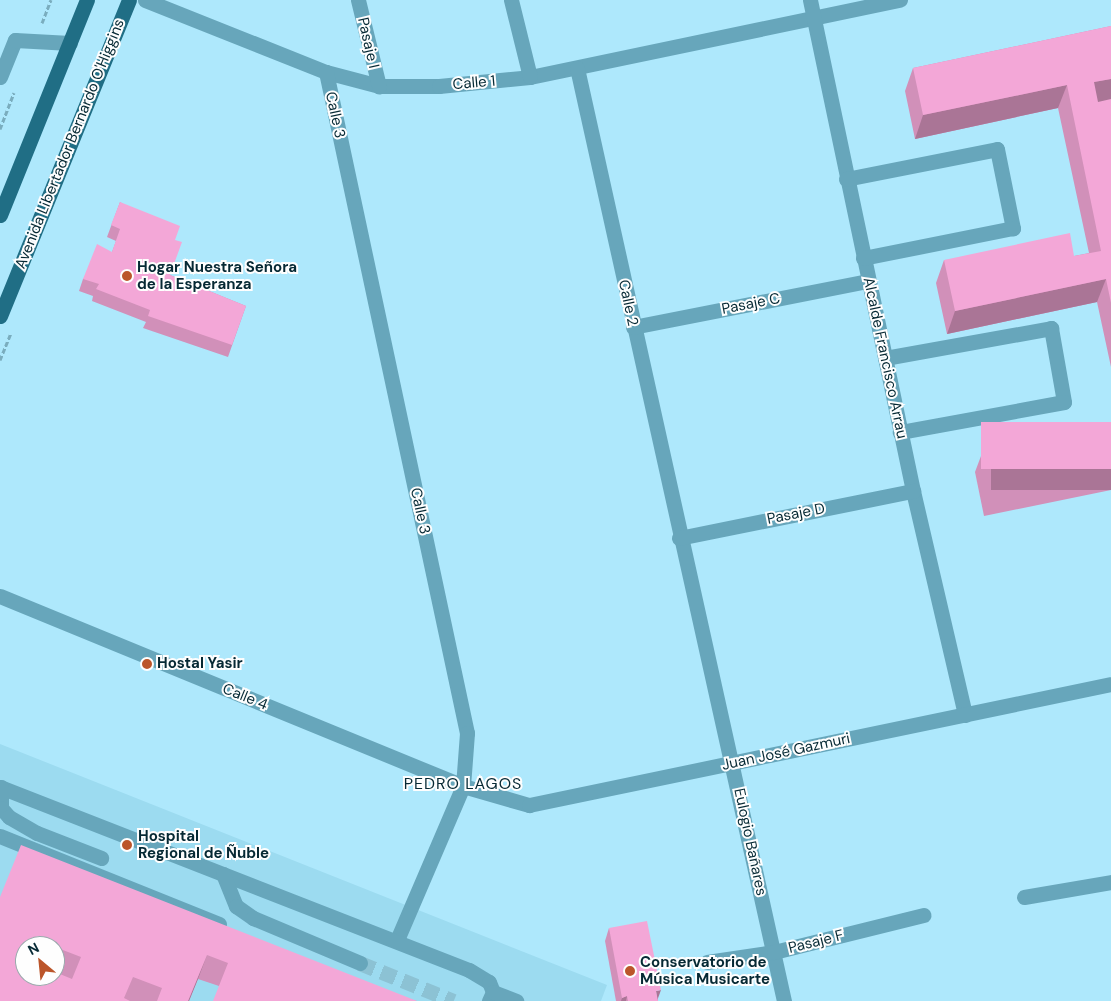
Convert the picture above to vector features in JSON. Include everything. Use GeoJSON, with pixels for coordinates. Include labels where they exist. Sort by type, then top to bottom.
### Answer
{"type":"FeatureCollection","features":[{"type":"Feature","properties":{"kind":"main road"},"geometry":{"type":"LineString","coordinates":[[0,214],[87,0]]}},
{"type":"Feature","properties":{"kind":"main road","name":"Avenida Libertador Bernardo O'Higgins"},"geometry":{"type":"LineString","coordinates":[[0,316],[129,0]]}},
{"type":"Feature","properties":{"kind":"street","name":"Calle 1"},"geometry":{"type":"LineString","coordinates":[[145,0],[326,72],[379,86],[440,86],[530,77],[812,20],[900,0]]}},
{"type":"Feature","properties":{"kind":"street","name":"Pasaje I"},"geometry":{"type":"LineString","coordinates":[[358,0],[379,86]]}},
{"type":"Feature","properties":{"kind":"street"},"geometry":{"type":"LineString","coordinates":[[511,0],[530,77]]}},
{"type":"Feature","properties":{"kind":"street","name":"Alcalde Francisco Arrau"},"geometry":{"type":"LineString","coordinates":[[810,0],[812,20],[900,432],[965,715]]}},
{"type":"Feature","properties":{"kind":"street"},"geometry":{"type":"LineString","coordinates":[[0,77],[15,40],[70,43]]}},
{"type":"Feature","properties":{"kind":"street","name":"Calle 2"},"geometry":{"type":"LineString","coordinates":[[577,68],[679,538]]}},
{"type":"Feature","properties":{"kind":"street","name":"Calle 3"},"geometry":{"type":"LineString","coordinates":[[326,72],[467,733],[463,786],[397,940]]}},
{"type":"Feature","properties":{"kind":"street"},"geometry":{"type":"LineString","coordinates":[[846,179],[997,148],[1013,228],[863,258]]}},
{"type":"Feature","properties":{"kind":"street","name":"Pasaje C"},"geometry":{"type":"LineString","coordinates":[[633,327],[868,281]]}},
{"type":"Feature","properties":{"kind":"street"},"geometry":{"type":"LineString","coordinates":[[885,358],[1051,328],[1064,402],[900,432]]}},
{"type":"Feature","properties":{"kind":"street","name":"Pasaje D"},"geometry":{"type":"LineString","coordinates":[[679,538],[913,491]]}},
{"type":"Feature","properties":{"kind":"street","name":"Eulogio Bañares"},"geometry":{"type":"LineString","coordinates":[[679,538],[733,763],[784,1001]]}},
{"type":"Feature","properties":{"kind":"street","name":"Calle 4"},"geometry":{"type":"LineString","coordinates":[[0,596],[463,786]]}},
{"type":"Feature","properties":{"kind":"street","name":"Juan José Gazmuri"},"geometry":{"type":"LineString","coordinates":[[463,786],[528,805],[1111,684]]}},
{"type":"Feature","properties":{"kind":"street"},"geometry":{"type":"LineString","coordinates":[[101,858],[37,833],[9,818],[1,808],[0,787],[470,970],[489,982],[491,997],[516,1001]]}},
{"type":"Feature","properties":{"kind":"street"},"geometry":{"type":"LineString","coordinates":[[0,836],[236,931]]}},
{"type":"Feature","properties":{"kind":"street"},"geometry":{"type":"LineString","coordinates":[[223,874],[236,906],[253,918],[360,963]]}},
{"type":"Feature","properties":{"kind":"street"},"geometry":{"type":"LineString","coordinates":[[1024,897],[1111,882]]}},
{"type":"Feature","properties":{"kind":"street","name":"Pasaje F"},"geometry":{"type":"LineString","coordinates":[[707,962],[774,952],[924,915]]}},
{"type":"Feature","properties":{"kind":"shaded area","name":"Hospital Regional de Ñuble"},"geometry":{"type":"Polygon","coordinates":[[[0,744],[607,985],[601,1001],[0,1001],[0,744]]]}},
{"type":"Feature","properties":{"kind":"building"},"geometry":{"type":"Polygon","coordinates":[[[1111,26],[1111,79],[1094,82],[1098,102],[1111,99],[1111,303],[1106,279],[955,311],[944,260],[1070,233],[1074,256],[1101,251],[1067,85],[923,115],[913,68],[1111,26]]]}},
{"type":"Feature","properties":{"kind":"building","name":"Hogar Nuestra Señora de la Esperanza"},"geometry":{"type":"Polygon","coordinates":[[[120,202],[180,226],[175,240],[182,242],[170,275],[246,306],[232,345],[148,316],[150,310],[96,289],[99,284],[83,279],[97,244],[112,252],[120,229],[111,225],[120,202]]]}},
{"type":"Feature","properties":{"kind":"building"},"geometry":{"type":"Polygon","coordinates":[[[981,422],[1111,422],[1111,469],[981,469],[981,422]]]}},
{"type":"Feature","properties":{"kind":"building"},"geometry":{"type":"Polygon","coordinates":[[[21,845],[417,1001],[213,1001],[228,963],[207,955],[188,1001],[157,1001],[162,988],[133,977],[124,998],[130,1001],[0,1001],[0,897],[21,845]]]}},
{"type":"Feature","properties":{"kind":"building","name":"Conservatorio de Música Musicarte"},"geometry":{"type":"Polygon","coordinates":[[[647,921],[661,990],[656,991],[658,1001],[628,1001],[627,996],[622,998],[609,928],[647,921]]]}},
{"type":"Feature","properties":{"kind":"tunnel"},"geometry":{"type":"LineString","coordinates":[[360,963],[454,1001]]}},
{"type":"Feature","properties":{"kind":"place","name":"Hogar Nuestra Señora de la Esperanza"},"geometry":{"type":"Point","coordinates":[127,276]}},
{"type":"Feature","properties":{"kind":"place","name":"Hostal Yasir"},"geometry":{"type":"Point","coordinates":[147,664]}},
{"type":"Feature","properties":{"kind":"place","name":"Hospital Regional de Ñuble"},"geometry":{"type":"Point","coordinates":[127,845]}},
{"type":"Feature","properties":{"kind":"place","name":"Conservatorio de Música Musicarte"},"geometry":{"type":"Point","coordinates":[630,971]}},
{"type":"Feature","properties":{"kind":"district","name":"PEDRO LAGOS"},"geometry":{"type":"Point","coordinates":[463,784]}}]}
